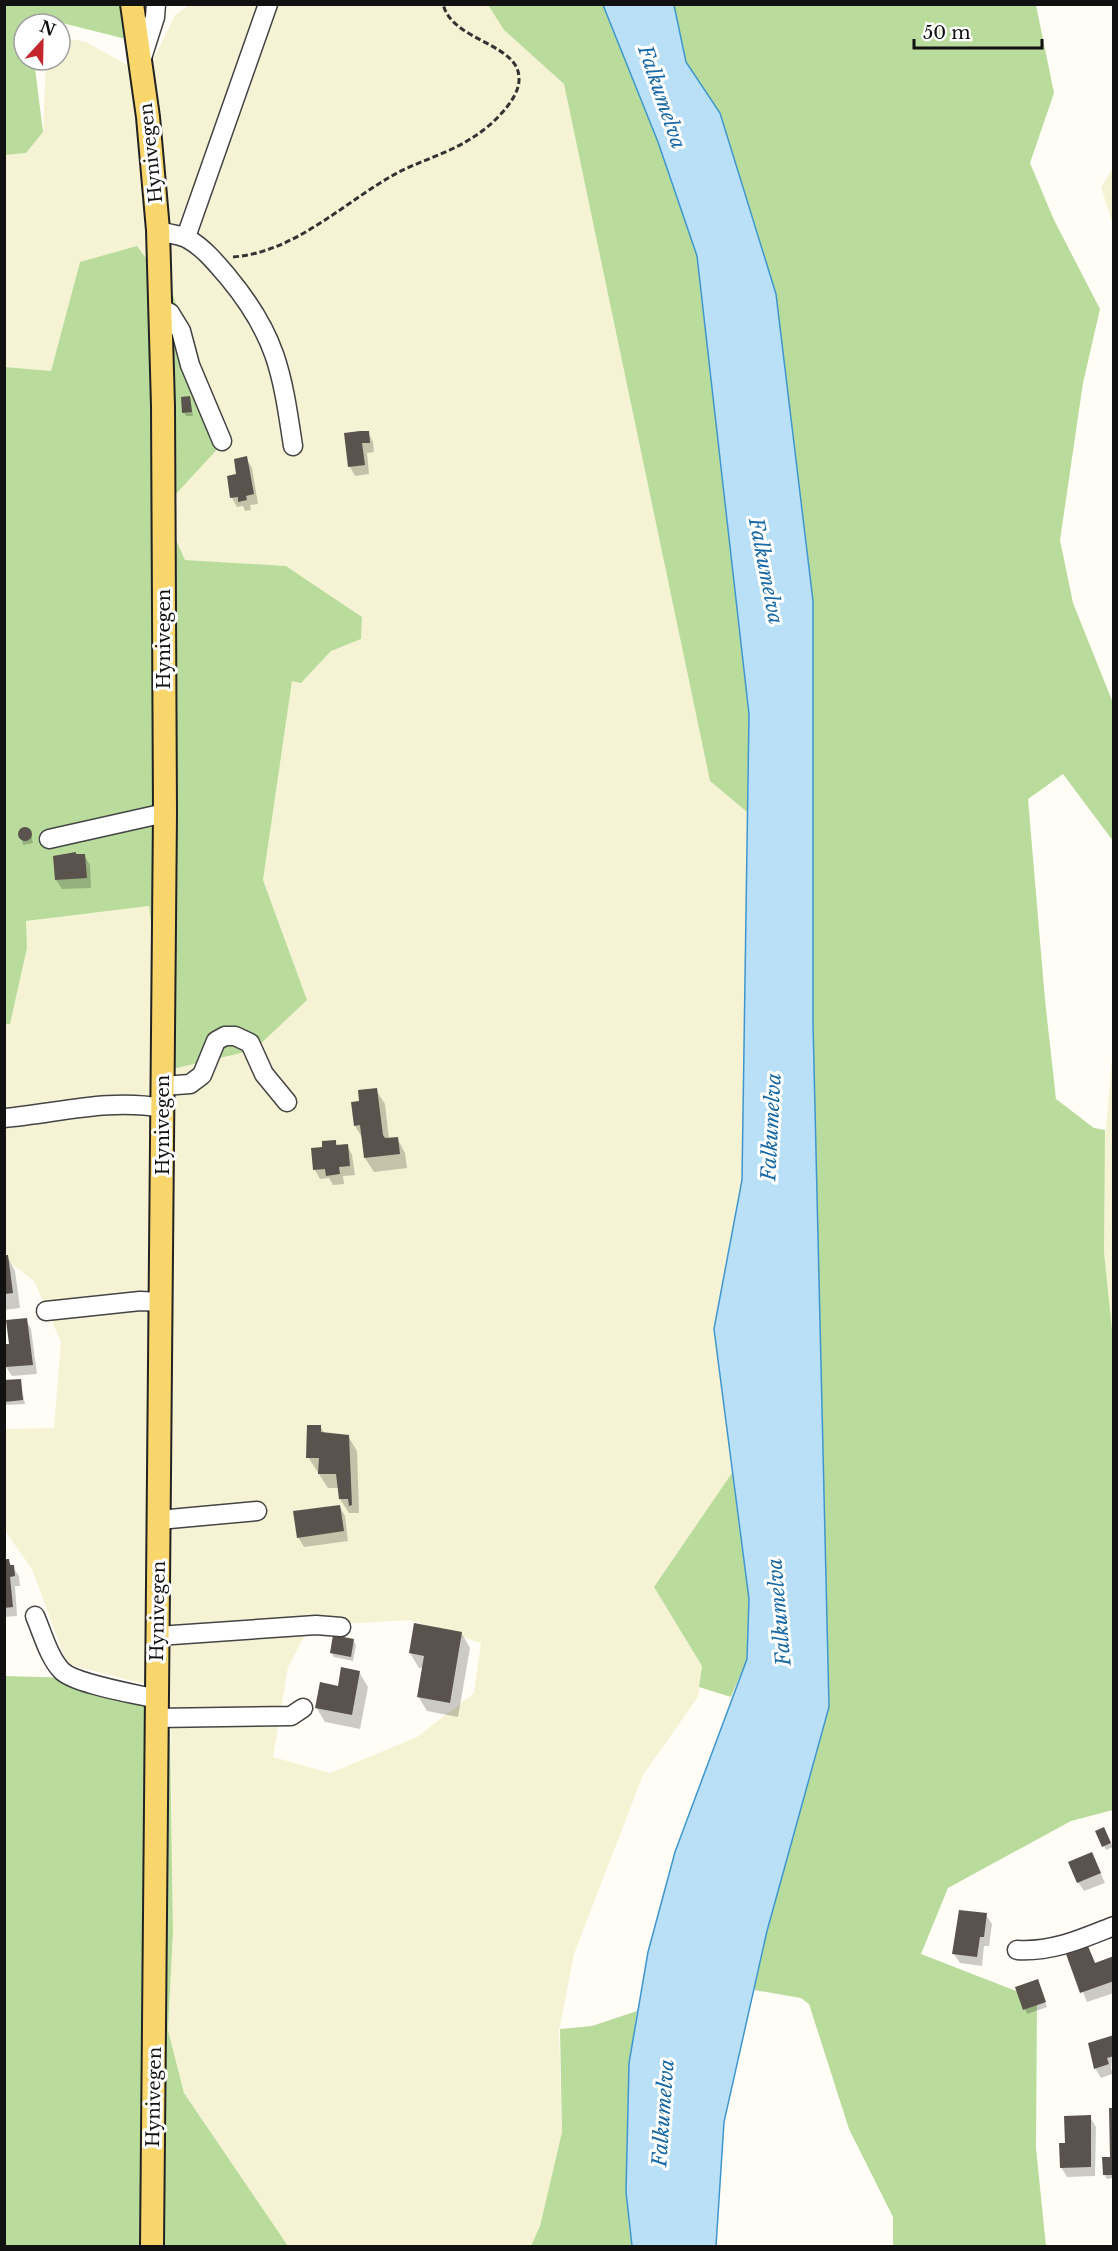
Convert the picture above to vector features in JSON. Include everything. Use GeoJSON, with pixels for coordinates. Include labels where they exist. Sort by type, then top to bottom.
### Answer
{"type":"FeatureCollection","features":[{"type":"Feature","properties":{"kind":"main road","name":"Hynivegen"},"geometry":{"type":"LineString","coordinates":[[132,4],[141,63],[158,230],[161,308],[165,813],[152,2247]]}},
{"type":"Feature","properties":{"kind":"street"},"geometry":{"type":"LineString","coordinates":[[141,63],[155,17],[156,4]]}},
{"type":"Feature","properties":{"kind":"street"},"geometry":{"type":"LineString","coordinates":[[186,237],[268,4]]}},
{"type":"Feature","properties":{"kind":"street"},"geometry":{"type":"LineString","coordinates":[[158,230],[171,236],[186,237],[213,259],[265,328],[272,344],[285,391],[293,446]]}},
{"type":"Feature","properties":{"kind":"street"},"geometry":{"type":"LineString","coordinates":[[161,308],[170,313],[181,331],[190,365],[222,441]]}},
{"type":"Feature","properties":{"kind":"street"},"geometry":{"type":"LineString","coordinates":[[49,839],[165,813]]}},
{"type":"Feature","properties":{"kind":"street"},"geometry":{"type":"LineString","coordinates":[[4,1118],[80,1106],[136,1103],[163,1097],[202,1076],[216,1041],[219,1038],[235,1035],[250,1043],[264,1074],[287,1102]]}},
{"type":"Feature","properties":{"kind":"street"},"geometry":{"type":"LineString","coordinates":[[46,1311],[141,1301],[162,1302]]}},
{"type":"Feature","properties":{"kind":"street"},"geometry":{"type":"LineString","coordinates":[[159,1520],[257,1511]]}},
{"type":"Feature","properties":{"kind":"street"},"geometry":{"type":"LineString","coordinates":[[35,1616],[57,1666],[64,1673],[157,1708],[291,1716],[303,1708]]}},
{"type":"Feature","properties":{"kind":"street"},"geometry":{"type":"LineString","coordinates":[[158,1636],[300,1626],[341,1627]]}},
{"type":"Feature","properties":{"kind":"street"},"geometry":{"type":"LineString","coordinates":[[1017,1950],[1036,1951],[1057,1948],[1113,1926]]}},
{"type":"Feature","properties":{"kind":"path"},"geometry":{"type":"LineString","coordinates":[[213,259],[243,256],[297,238],[397,174],[475,136],[495,120],[516,93],[519,80],[518,70],[512,60],[461,30],[446,16],[443,4]]}},
{"type":"Feature","properties":{"kind":"shaded area"},"geometry":{"type":"Polygon","coordinates":[[[189,5],[488,5],[504,30],[564,84],[710,781],[747,812],[749,714],[742,1180],[714,1329],[749,1599],[732,1474],[654,1587],[702,1666],[698,1697],[643,1775],[574,1954],[559,2031],[562,2132],[540,2226],[531,2246],[288,2246],[184,2093],[168,2030],[173,1932],[171,1729],[160,1688],[67,1664],[32,1569],[5,1531],[5,1429],[54,1428],[61,1342],[34,1281],[5,1259],[5,1024],[10,1023],[27,948],[26,921],[149,906],[168,1070],[307,1000],[263,880],[292,680],[301,683],[331,651],[361,639],[362,617],[286,566],[185,560],[162,509],[80,262],[51,371],[5,367],[5,155],[26,153],[43,132],[46,72],[72,72],[72,39],[86,42],[138,71],[156,54],[175,15],[189,5]],[[410,1620],[310,1626],[288,1667],[273,1757],[330,1773],[417,1737],[474,1693],[481,1643],[410,1620]]]}},
{"type":"Feature","properties":{"kind":"shaded area"},"geometry":{"type":"Polygon","coordinates":[[[1114,168],[1113,225],[1101,187],[1114,168]]]}},
{"type":"Feature","properties":{"kind":"shaded area"},"geometry":{"type":"Polygon","coordinates":[[[1113,1048],[1113,1350],[1104,1252],[1104,1152],[1113,1048]]]}},
{"type":"Feature","properties":{"kind":"green space"},"geometry":{"type":"Polygon","coordinates":[[[5,5],[131,5],[126,39],[72,26],[72,12],[12,12],[12,72],[36,72],[43,132],[26,153],[5,155],[5,5]]]}},
{"type":"Feature","properties":{"kind":"green space"},"geometry":{"type":"Polygon","coordinates":[[[488,5],[603,5],[658,142],[697,256],[749,713],[747,812],[710,781],[564,84],[504,30],[488,5]]]}},
{"type":"Feature","properties":{"kind":"green space"},"geometry":{"type":"Polygon","coordinates":[[[674,5],[1036,5],[1054,93],[1030,163],[1054,220],[1100,309],[1083,383],[1060,540],[1073,603],[1113,703],[1113,841],[1063,774],[1028,799],[1056,1099],[1094,1128],[1105,1130],[1104,1252],[1114,1350],[1113,1810],[1071,1821],[948,1888],[921,1954],[1037,1999],[1036,2148],[1046,2246],[893,2246],[893,2217],[849,2129],[809,2004],[801,1998],[754,1990],[767,1931],[813,1023],[813,601],[776,294],[720,113],[686,62],[674,5]]]}},
{"type":"Feature","properties":{"kind":"green space"},"geometry":{"type":"Polygon","coordinates":[[[137,246],[173,295],[223,443],[162,509],[185,560],[286,566],[362,617],[361,639],[331,651],[301,683],[292,681],[263,880],[307,1000],[254,1050],[168,1070],[149,906],[26,921],[27,948],[10,1024],[5,1024],[5,367],[51,371],[80,262],[137,246]]]}},
{"type":"Feature","properties":{"kind":"green space"},"geometry":{"type":"Polygon","coordinates":[[[732,1473],[749,1599],[747,1659],[731,1697],[699,1687],[702,1666],[654,1587],[732,1473]]]}},
{"type":"Feature","properties":{"kind":"green space"},"geometry":{"type":"Polygon","coordinates":[[[5,1676],[75,1678],[157,1709],[170,1731],[173,1932],[168,2030],[184,2093],[288,2246],[5,2246],[5,1676]]]}},
{"type":"Feature","properties":{"kind":"green space"},"geometry":{"type":"Polygon","coordinates":[[[637,2011],[630,2070],[627,2129],[627,2187],[632,2246],[531,2246],[540,2226],[562,2132],[560,2029],[592,2026],[637,2011]]]}},
{"type":"Feature","properties":{"kind":"water","name":"Falkumelva"},"geometry":{"type":"Polygon","coordinates":[[[603,5],[674,5],[686,62],[720,113],[776,294],[813,601],[813,1023],[829,1707],[767,1931],[724,2122],[716,2246],[632,2246],[626,2192],[629,2063],[648,1952],[675,1852],[747,1659],[749,1599],[714,1329],[742,1180],[749,714],[697,256],[658,142],[603,5]]]}},
{"type":"Feature","properties":{"kind":"building"},"geometry":{"type":"Polygon","coordinates":[[[190,396],[192,412],[182,413],[181,397],[190,396]]]}},
{"type":"Feature","properties":{"kind":"building"},"geometry":{"type":"Polygon","coordinates":[[[369,431],[370,443],[362,443],[365,465],[348,467],[344,433],[369,431]]]}},
{"type":"Feature","properties":{"kind":"building"},"geometry":{"type":"Polygon","coordinates":[[[247,456],[254,494],[246,496],[247,500],[238,502],[238,497],[230,498],[227,476],[236,474],[234,459],[247,456]]]}},
{"type":"Feature","properties":{"kind":"building"},"geometry":{"type":"Polygon","coordinates":[[[22,827],[28,827],[32,834],[28,841],[22,841],[18,837],[18,831],[22,827]]]}},
{"type":"Feature","properties":{"kind":"building"},"geometry":{"type":"Polygon","coordinates":[[[76,852],[76,854],[85,854],[87,878],[55,880],[53,856],[76,852]]]}},
{"type":"Feature","properties":{"kind":"building"},"geometry":{"type":"Polygon","coordinates":[[[377,1088],[383,1135],[385,1138],[398,1137],[400,1154],[364,1158],[360,1125],[354,1126],[351,1102],[359,1101],[358,1090],[377,1088]]]}},
{"type":"Feature","properties":{"kind":"building"},"geometry":{"type":"Polygon","coordinates":[[[336,1140],[336,1145],[348,1144],[350,1166],[339,1167],[340,1174],[326,1176],[325,1169],[313,1170],[311,1148],[322,1147],[322,1141],[336,1140]]]}},
{"type":"Feature","properties":{"kind":"building"},"geometry":{"type":"Polygon","coordinates":[[[5,1255],[8,1255],[13,1293],[5,1294],[5,1255]]]}},
{"type":"Feature","properties":{"kind":"building"},"geometry":{"type":"Polygon","coordinates":[[[27,1318],[33,1365],[5,1367],[4,1344],[9,1344],[6,1320],[27,1318]]]}},
{"type":"Feature","properties":{"kind":"building"},"geometry":{"type":"Polygon","coordinates":[[[21,1379],[23,1400],[4,1402],[4,1380],[21,1379]]]}},
{"type":"Feature","properties":{"kind":"building"},"geometry":{"type":"Polygon","coordinates":[[[307,1425],[321,1425],[321,1432],[349,1435],[352,1505],[349,1506],[348,1499],[339,1499],[336,1474],[318,1474],[319,1458],[306,1458],[307,1425]]]}},
{"type":"Feature","properties":{"kind":"building"},"geometry":{"type":"Polygon","coordinates":[[[340,1505],[344,1531],[297,1538],[293,1511],[340,1505]]]}},
{"type":"Feature","properties":{"kind":"building"},"geometry":{"type":"Polygon","coordinates":[[[4,1559],[9,1559],[10,1565],[14,1565],[15,1576],[10,1577],[13,1607],[4,1608],[4,1559]]]}},
{"type":"Feature","properties":{"kind":"building"},"geometry":{"type":"Polygon","coordinates":[[[414,1623],[462,1632],[450,1703],[417,1697],[424,1656],[409,1653],[414,1623]]]}},
{"type":"Feature","properties":{"kind":"building"},"geometry":{"type":"Polygon","coordinates":[[[333,1635],[354,1639],[351,1657],[330,1653],[333,1635]]]}},
{"type":"Feature","properties":{"kind":"building"},"geometry":{"type":"Polygon","coordinates":[[[341,1667],[360,1671],[352,1715],[315,1708],[320,1682],[338,1686],[341,1667]]]}},
{"type":"Feature","properties":{"kind":"building"},"geometry":{"type":"Polygon","coordinates":[[[1104,1827],[1111,1843],[1102,1847],[1095,1831],[1104,1827]]]}},
{"type":"Feature","properties":{"kind":"building"},"geometry":{"type":"Polygon","coordinates":[[[1092,1852],[1101,1873],[1077,1883],[1068,1862],[1092,1852]]]}},
{"type":"Feature","properties":{"kind":"building"},"geometry":{"type":"Polygon","coordinates":[[[959,1910],[987,1913],[984,1937],[980,1937],[977,1957],[952,1954],[959,1910]]]}},
{"type":"Feature","properties":{"kind":"building"},"geometry":{"type":"Polygon","coordinates":[[[1088,1946],[1095,1963],[1114,1956],[1114,1981],[1080,1993],[1066,1954],[1088,1946]]]}},
{"type":"Feature","properties":{"kind":"building"},"geometry":{"type":"Polygon","coordinates":[[[1038,1979],[1046,2002],[1023,2010],[1015,1987],[1038,1979]]]}},
{"type":"Feature","properties":{"kind":"building"},"geometry":{"type":"Polygon","coordinates":[[[1114,2035],[1114,2056],[1107,2058],[1109,2064],[1094,2069],[1088,2043],[1114,2035]]]}},
{"type":"Feature","properties":{"kind":"building"},"geometry":{"type":"Polygon","coordinates":[[[1109,2108],[1114,2108],[1114,2175],[1103,2175],[1102,2157],[1110,2157],[1109,2108]]]}},
{"type":"Feature","properties":{"kind":"building"},"geometry":{"type":"Polygon","coordinates":[[[1091,2115],[1091,2167],[1060,2168],[1059,2143],[1065,2143],[1064,2116],[1091,2115]]]}}]}
